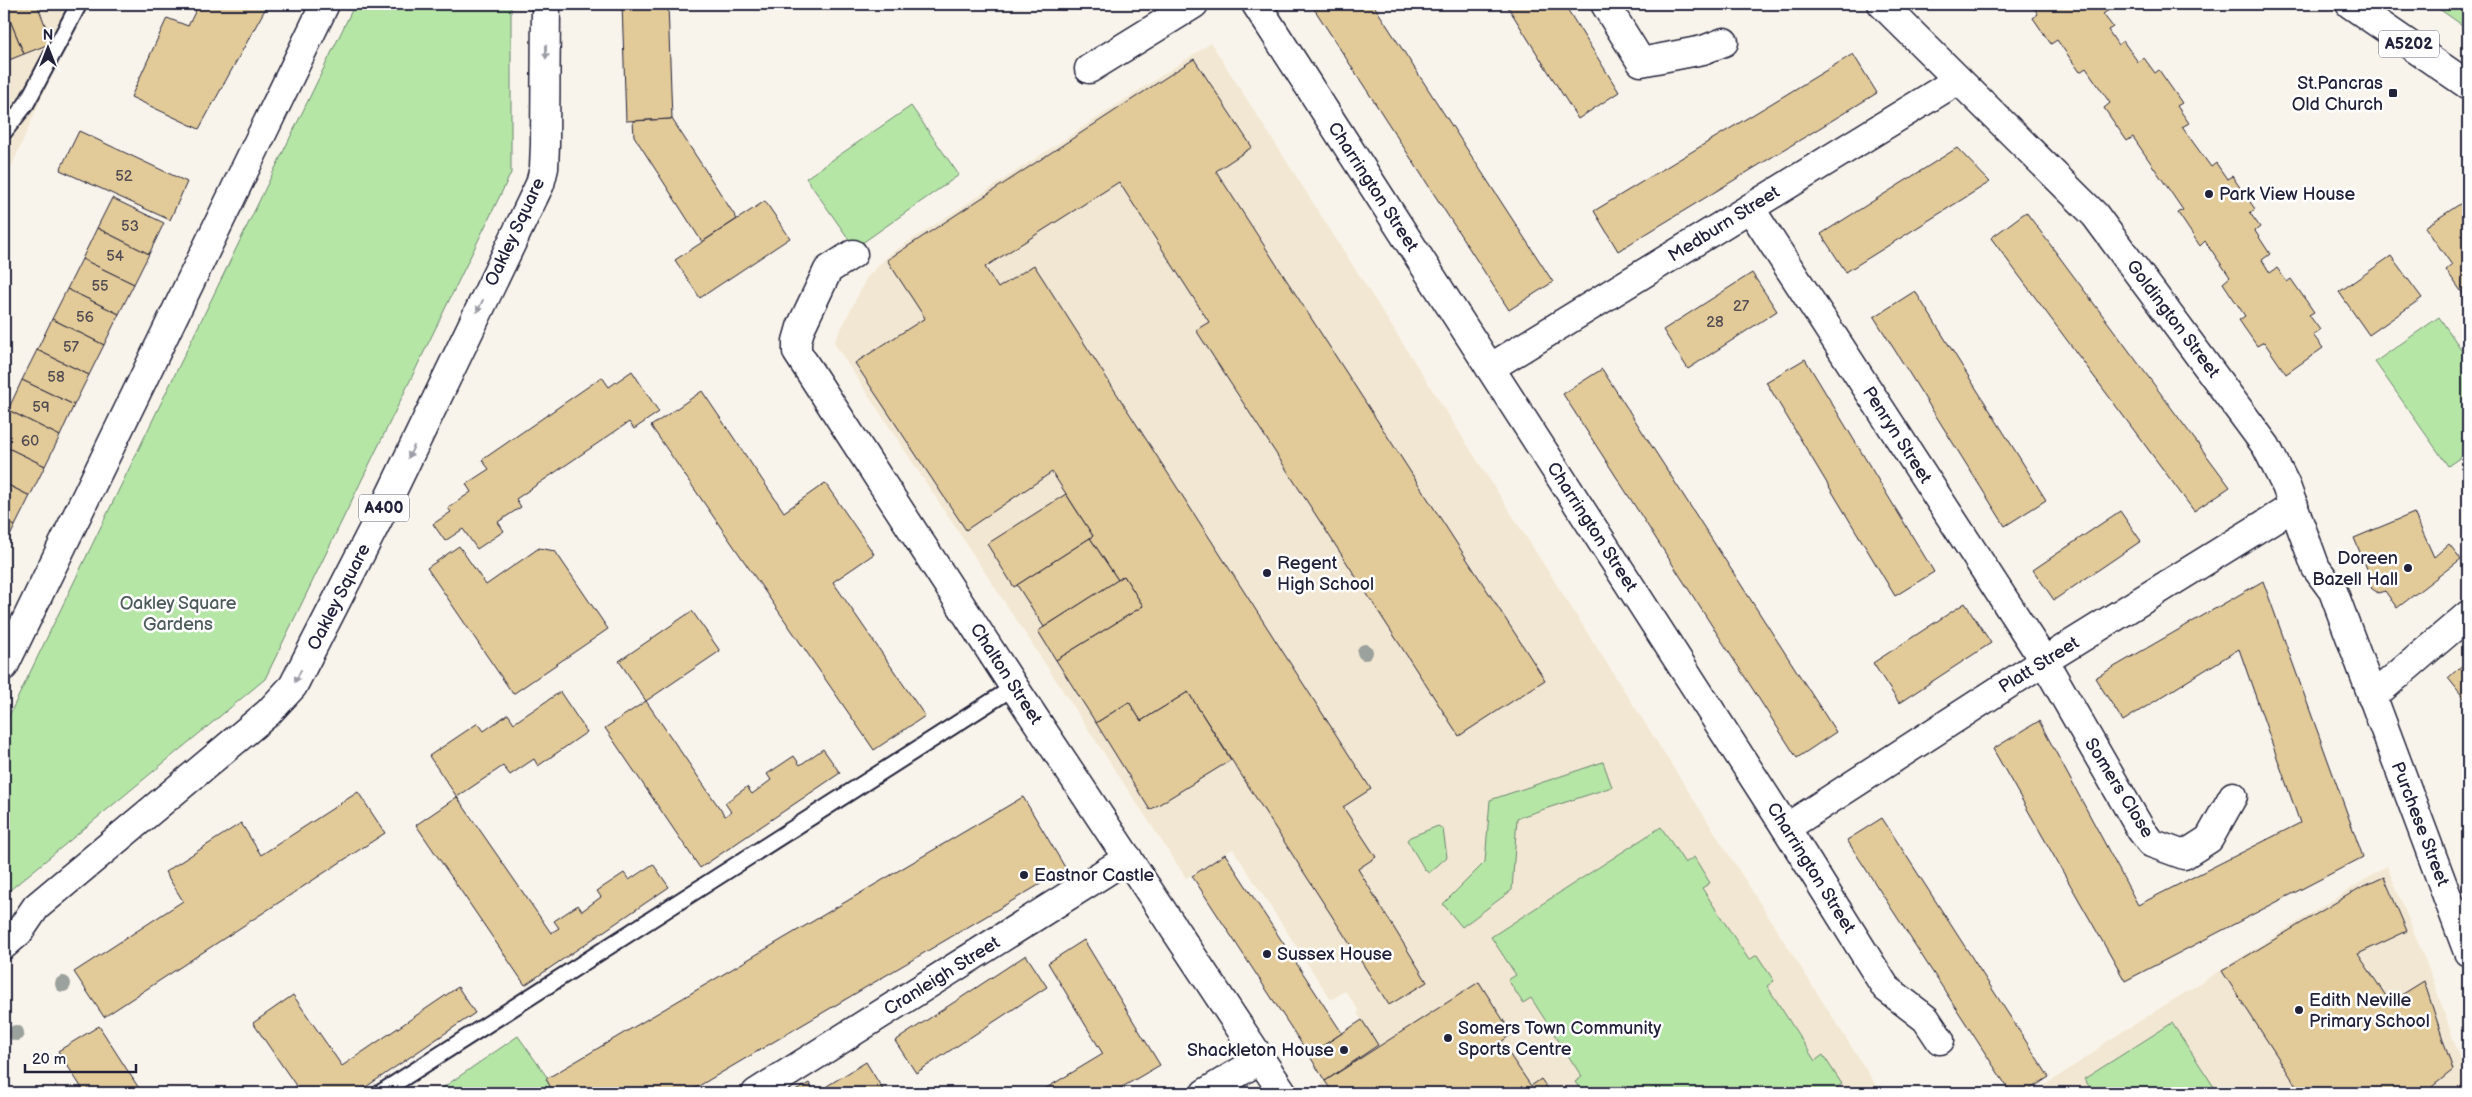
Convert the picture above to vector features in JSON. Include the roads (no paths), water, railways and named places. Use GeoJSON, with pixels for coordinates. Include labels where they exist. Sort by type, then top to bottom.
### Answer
{"type":"FeatureCollection","features":[{"type":"Feature","properties":{"kind":"main road"},"geometry":{"type":"LineString","coordinates":[[4,666],[325,4]]}},
{"type":"Feature","properties":{"kind":"main road","name":"Oakley Square"},"geometry":{"type":"LineString","coordinates":[[4,945],[19,932],[36,908],[268,713],[293,686],[386,504],[540,184],[544,168],[545,144],[546,4]]}},
{"type":"Feature","properties":{"kind":"main road"},"geometry":{"type":"LineString","coordinates":[[1089,69],[1194,4]]}},
{"type":"Feature","properties":{"kind":"main road","name":"Charrington Street"},"geometry":{"type":"LineString","coordinates":[[1256,4],[1786,828],[1886,988],[1926,1019],[1940,1040]]}},
{"type":"Feature","properties":{"kind":"main road"},"geometry":{"type":"LineString","coordinates":[[1605,4],[1641,62],[1703,50],[1724,42]]}},
{"type":"Feature","properties":{"kind":"main road","name":"Goldington Street"},"geometry":{"type":"LineString","coordinates":[[1882,4],[2095,215],[2252,426],[2276,462],[2316,568],[2333,591],[2372,696]]}},
{"type":"Feature","properties":{"kind":"main road","name":"A5202"},"geometry":{"type":"LineString","coordinates":[[2350,4],[2468,85]]}},
{"type":"Feature","properties":{"kind":"main road","name":"Medburn Street"},"geometry":{"type":"LineString","coordinates":[[1490,368],[1958,80]]}},
{"type":"Feature","properties":{"kind":"main road","name":"Penryn Street"},"geometry":{"type":"LineString","coordinates":[[1750,208],[2044,661]]}},
{"type":"Feature","properties":{"kind":"main road","name":"Chalton Street"},"geometry":{"type":"LineString","coordinates":[[853,254],[828,270],[802,327],[797,341],[797,352],[1014,687],[1283,1093]]}},
{"type":"Feature","properties":{"kind":"main road","name":"Platt Street"},"geometry":{"type":"LineString","coordinates":[[1786,828],[2044,661],[2294,506]]}},
{"type":"Feature","properties":{"kind":"main road"},"geometry":{"type":"LineString","coordinates":[[2372,696],[2468,615]]}},
{"type":"Feature","properties":{"kind":"main road","name":"Somers Close"},"geometry":{"type":"LineString","coordinates":[[2044,661],[2141,830],[2151,842],[2184,855],[2209,839],[2233,796]]}},
{"type":"Feature","properties":{"kind":"main road","name":"Purchese Street"},"geometry":{"type":"LineString","coordinates":[[2372,696],[2468,952]]}},
{"type":"Feature","properties":{"kind":"main road","name":"Cranleigh Street"},"geometry":{"type":"LineString","coordinates":[[756,1093],[1128,858]]}},
{"type":"Feature","properties":{"kind":"main road"},"geometry":{"type":"LineString","coordinates":[[1205,1093],[1260,1059]]}},
{"type":"Feature","properties":{"kind":"lane"},"geometry":{"type":"LineString","coordinates":[[4,132],[26,104],[79,4]]}},
{"type":"Feature","properties":{"kind":"lane"},"geometry":{"type":"LineString","coordinates":[[380,1093],[1014,687]]}},
{"type":"Feature","properties":{"kind":"place","name":"St.Pancras Old Church"},"geometry":{"type":"Point","coordinates":[2393,93]}},
{"type":"Feature","properties":{"kind":"place","name":"Park View House"},"geometry":{"type":"Point","coordinates":[2209,194]}},
{"type":"Feature","properties":{"kind":"place","name":"Doreen Bazell Hall"},"geometry":{"type":"Point","coordinates":[2408,568]}},
{"type":"Feature","properties":{"kind":"place","name":"Regent High School"},"geometry":{"type":"Point","coordinates":[1267,573]}},
{"type":"Feature","properties":{"kind":"place","name":"Eastnor Castle"},"geometry":{"type":"Point","coordinates":[1024,875]}},
{"type":"Feature","properties":{"kind":"place","name":"Sussex House"},"geometry":{"type":"Point","coordinates":[1267,954]}},
{"type":"Feature","properties":{"kind":"place","name":"Edith Neville Primary School"},"geometry":{"type":"Point","coordinates":[2299,1010]}},
{"type":"Feature","properties":{"kind":"place","name":"Somers Town Community Sports Centre"},"geometry":{"type":"Point","coordinates":[1448,1038]}},
{"type":"Feature","properties":{"kind":"place","name":"Shackleton House"},"geometry":{"type":"Point","coordinates":[1344,1050]}},
{"type":"Feature","properties":{"kind":"park label","name":"Oakley Square Gardens"},"geometry":{"type":"Point","coordinates":[178,613]}}]}
